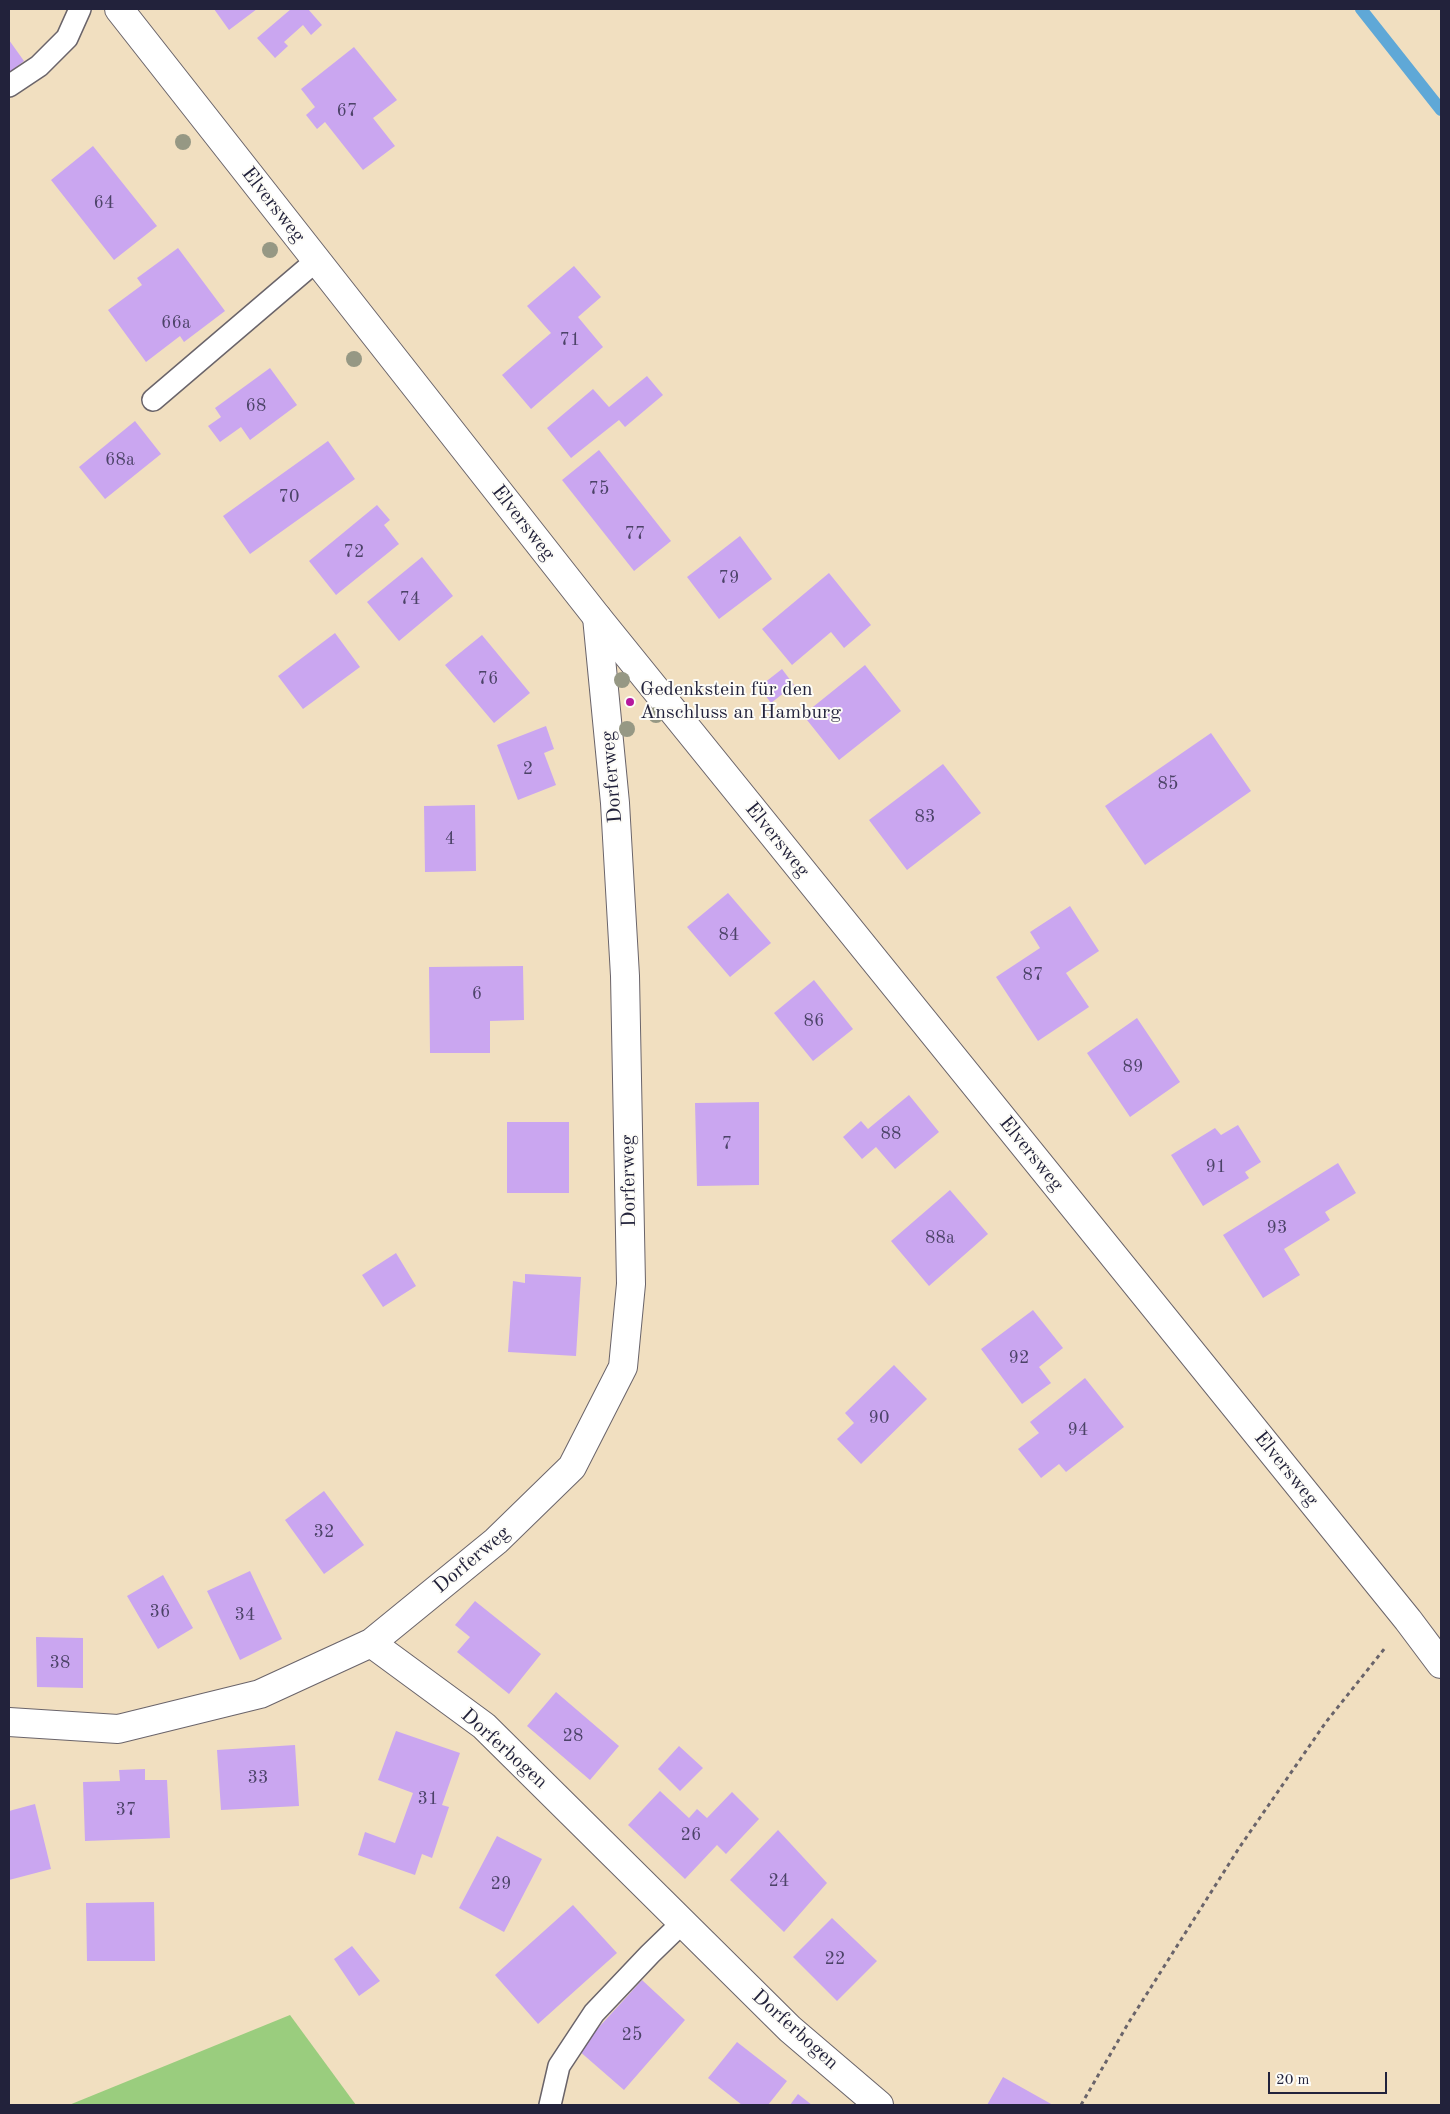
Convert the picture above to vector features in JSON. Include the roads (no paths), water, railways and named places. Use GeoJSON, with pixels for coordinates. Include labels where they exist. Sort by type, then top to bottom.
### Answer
{"type":"FeatureCollection","features":[{"type":"Feature","properties":{"kind":"street","name":"Elversweg"},"geometry":{"type":"LineString","coordinates":[[119,9],[597,617],[1408,1620],[1441,1664]]}},
{"type":"Feature","properties":{"kind":"street","name":"Dorferweg"},"geometry":{"type":"LineString","coordinates":[[371,1644],[496,1541],[572,1467],[623,1367],[631,1284],[624,976],[615,803],[597,617]]}},
{"type":"Feature","properties":{"kind":"street"},"geometry":{"type":"LineString","coordinates":[[9,1722],[118,1729],[260,1694],[371,1644]]}},
{"type":"Feature","properties":{"kind":"street","name":"Dorferbogen"},"geometry":{"type":"LineString","coordinates":[[371,1644],[484,1726],[790,2029],[878,2105]]}},
{"type":"Feature","properties":{"kind":"lane"},"geometry":{"type":"LineString","coordinates":[[9,86],[39,66],[67,38],[80,9]]}},
{"type":"Feature","properties":{"kind":"lane"},"geometry":{"type":"LineString","coordinates":[[153,400],[317,260]]}},
{"type":"Feature","properties":{"kind":"lane"},"geometry":{"type":"LineString","coordinates":[[550,2105],[559,2066],[594,2013],[682,1923]]}},
{"type":"Feature","properties":{"kind":"waterway"},"geometry":{"type":"LineString","coordinates":[[1361,9],[1441,110]]}},
{"type":"Feature","properties":{"kind":"place","name":"Gedenkstein für den Anschluss an Hamburg"},"geometry":{"type":"Point","coordinates":[630,702]}}]}
